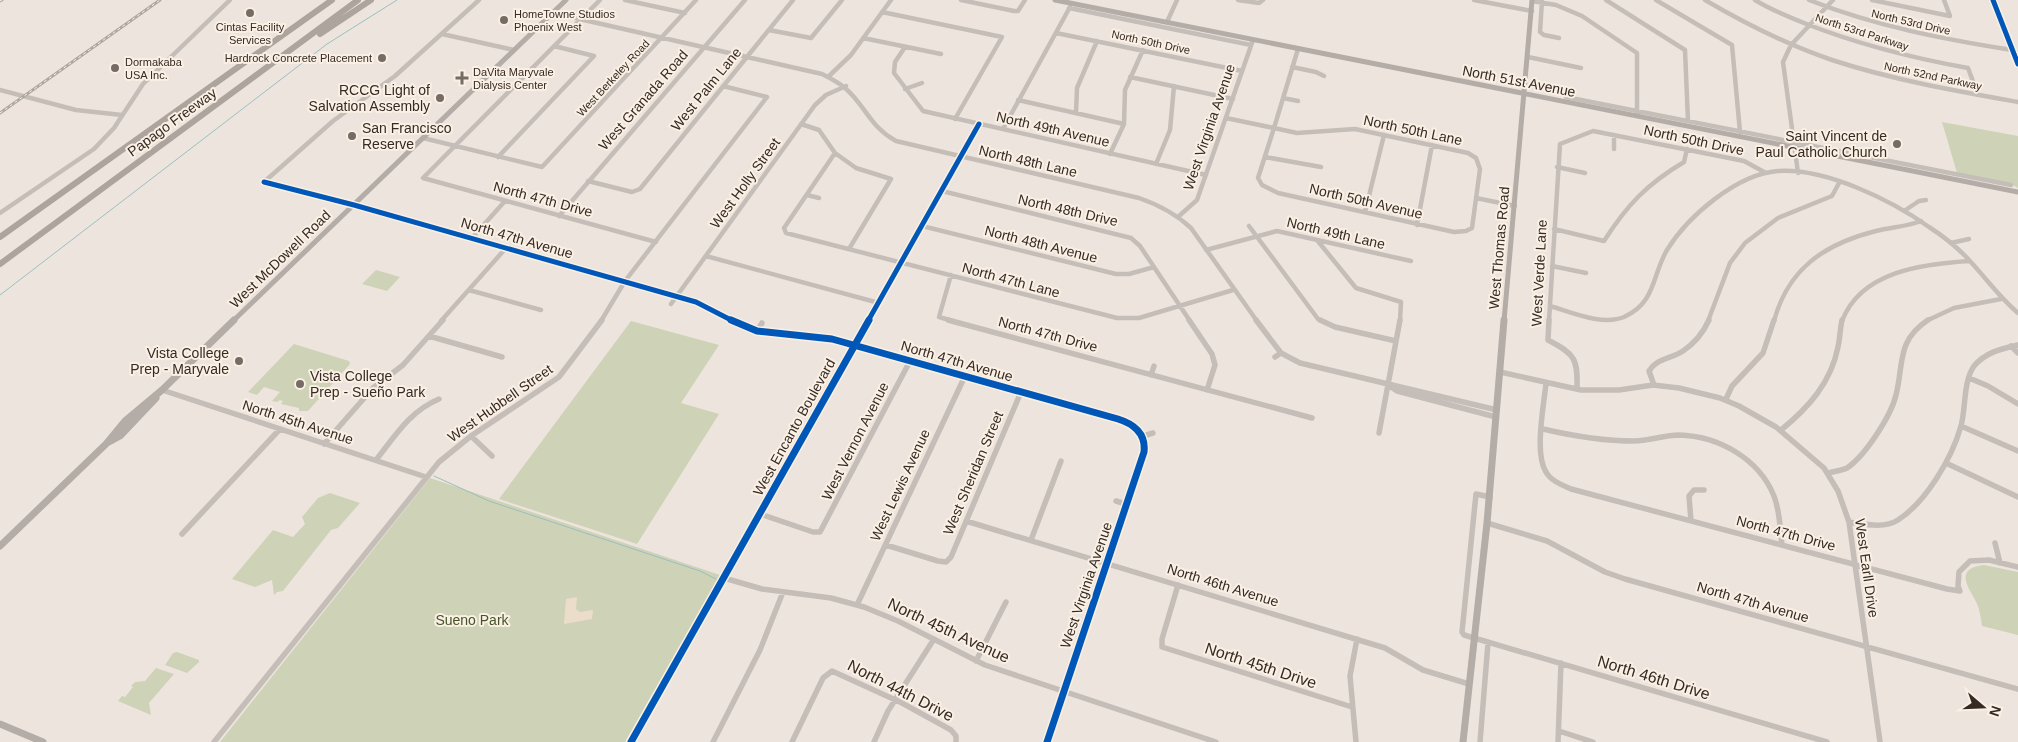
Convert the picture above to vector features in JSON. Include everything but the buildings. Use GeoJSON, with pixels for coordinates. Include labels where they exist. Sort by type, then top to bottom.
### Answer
{"type":"FeatureCollection","features":[{"type":"Feature","properties":{"kind":"highway"},"geometry":{"type":"LineString","coordinates":[[223,77],[325,0]]}},
{"type":"Feature","properties":{"kind":"highway","name":"Papago Freeway"},"geometry":{"type":"LineString","coordinates":[[0,237],[332,0]]}},
{"type":"Feature","properties":{"kind":"highway","name":"Papago Freeway"},"geometry":{"type":"LineString","coordinates":[[0,265],[358,0]]}},
{"type":"Feature","properties":{"kind":"highway"},"geometry":{"type":"LineString","coordinates":[[246,84],[371,0]]}},
{"type":"Feature","properties":{"kind":"main road","name":"West McDowell Road"},"geometry":{"type":"LineString","coordinates":[[0,546],[106,444],[120,436],[148,408],[162,390],[566,0]]}},
{"type":"Feature","properties":{"kind":"main road","name":"North 51st Avenue"},"geometry":{"type":"LineString","coordinates":[[1055,0],[1070,6],[1167,22],[1252,42],[1298,48],[1524,94],[1637,114],[1795,149],[1978,181],[2018,192]]}},
{"type":"Feature","properties":{"kind":"main road","name":"West Thomas Road"},"geometry":{"type":"LineString","coordinates":[[1463,742],[1490,497],[1532,0]]}},
{"type":"Feature","properties":{"kind":"main road"},"geometry":{"type":"LineString","coordinates":[[0,724],[43,742]]}},
{"type":"Feature","properties":{"kind":"street"},"geometry":{"type":"LineString","coordinates":[[0,214],[94,150],[112,132],[142,84],[230,0]]}},
{"type":"Feature","properties":{"kind":"street"},"geometry":{"type":"LineString","coordinates":[[442,34],[479,0]]}},
{"type":"Feature","properties":{"kind":"street"},"geometry":{"type":"LineString","coordinates":[[453,146],[600,0]]}},
{"type":"Feature","properties":{"kind":"street"},"geometry":{"type":"LineString","coordinates":[[625,0],[685,13]]}},
{"type":"Feature","properties":{"kind":"street","name":"West Berkeley Road"},"geometry":{"type":"LineString","coordinates":[[498,157],[542,167],[696,0]]}},
{"type":"Feature","properties":{"kind":"street","name":"West Granada Road"},"geometry":{"type":"LineString","coordinates":[[559,216],[745,0]]}},
{"type":"Feature","properties":{"kind":"street","name":"West Palm Lane"},"geometry":{"type":"LineString","coordinates":[[588,181],[636,191],[793,0]]}},
{"type":"Feature","properties":{"kind":"street"},"geometry":{"type":"LineString","coordinates":[[769,30],[812,38],[842,0]]}},
{"type":"Feature","properties":{"kind":"street"},"geometry":{"type":"LineString","coordinates":[[829,76],[852,55],[890,0]]}},
{"type":"Feature","properties":{"kind":"street"},"geometry":{"type":"LineString","coordinates":[[961,0],[1018,11],[1025,0]]}},
{"type":"Feature","properties":{"kind":"street"},"geometry":{"type":"LineString","coordinates":[[1167,22],[1177,0]]}},
{"type":"Feature","properties":{"kind":"street"},"geometry":{"type":"LineString","coordinates":[[1238,0],[1261,2]]}},
{"type":"Feature","properties":{"kind":"street"},"geometry":{"type":"LineString","coordinates":[[1474,0],[1532,11]]}},
{"type":"Feature","properties":{"kind":"street"},"geometry":{"type":"LineString","coordinates":[[1532,0],[1556,5],[1582,16],[1637,54],[1637,114]]}},
{"type":"Feature","properties":{"kind":"street"},"geometry":{"type":"LineString","coordinates":[[1606,0],[1685,50],[1688,121]]}},
{"type":"Feature","properties":{"kind":"street"},"geometry":{"type":"LineString","coordinates":[[1656,0],[1732,45],[1740,132]]}},
{"type":"Feature","properties":{"kind":"street","name":"North 52nd Parkway"},"geometry":{"type":"LineString","coordinates":[[1705,0],[1746,24],[1846,64],[1906,81],[2018,102]]}},
{"type":"Feature","properties":{"kind":"street","name":"North 53rd Parkway"},"geometry":{"type":"LineString","coordinates":[[1755,0],[1810,26],[1866,46],[1968,68],[1978,95]]}},
{"type":"Feature","properties":{"kind":"street","name":"North 53rd Drive"},"geometry":{"type":"LineString","coordinates":[[1809,0],[1827,8],[1900,30],[2012,50]]}},
{"type":"Feature","properties":{"kind":"street"},"geometry":{"type":"LineString","coordinates":[[1798,172],[1783,62],[1784,55],[1833,0]]}},
{"type":"Feature","properties":{"kind":"street"},"geometry":{"type":"LineString","coordinates":[[1872,0],[1950,16],[1944,0]]}},
{"type":"Feature","properties":{"kind":"street"},"geometry":{"type":"LineString","coordinates":[[1985,0],[1993,1],[2018,64]]}},
{"type":"Feature","properties":{"kind":"street"},"geometry":{"type":"LineString","coordinates":[[1542,1],[1540,33],[1559,38]]}},
{"type":"Feature","properties":{"kind":"street"},"geometry":{"type":"LineString","coordinates":[[1003,129],[1070,6]]}},
{"type":"Feature","properties":{"kind":"street","name":"North 51st Avenue"},"geometry":{"type":"LineString","coordinates":[[1070,6],[1252,42]]}},
{"type":"Feature","properties":{"kind":"street"},"geometry":{"type":"LineString","coordinates":[[882,12],[1002,38],[955,119]]}},
{"type":"Feature","properties":{"kind":"street","name":"North 48th Lane"},"geometry":{"type":"LineString","coordinates":[[552,13],[829,76],[846,86],[882,134],[902,143],[1139,198],[1166,207],[1191,228],[1233,290],[1281,353],[1300,363],[1388,386],[1397,391],[1496,413]]}},
{"type":"Feature","properties":{"kind":"street","name":"North 50th Drive"},"geometry":{"type":"LineString","coordinates":[[1056,33],[1242,71]]}},
{"type":"Feature","properties":{"kind":"street"},"geometry":{"type":"LineString","coordinates":[[442,34],[514,50]]}},
{"type":"Feature","properties":{"kind":"street","name":"North 47th Avenue"},"geometry":{"type":"LineString","coordinates":[[442,34],[395,76],[333,121],[264,182],[354,205],[677,296],[702,304],[742,326],[757,331],[825,338],[1124,420],[1133,425],[1143,436]]}},
{"type":"Feature","properties":{"kind":"street"},"geometry":{"type":"LineString","coordinates":[[863,38],[941,54]]}},
{"type":"Feature","properties":{"kind":"street"},"geometry":{"type":"LineString","coordinates":[[1076,113],[1076,88],[1097,41]]}},
{"type":"Feature","properties":{"kind":"street","name":"West Virginia Avenue"},"geometry":{"type":"LineString","coordinates":[[1179,216],[1197,200],[1252,42]]}},
{"type":"Feature","properties":{"kind":"street"},"geometry":{"type":"LineString","coordinates":[[423,138],[498,157],[594,56],[554,46]]}},
{"type":"Feature","properties":{"kind":"street","name":"North 49th Avenue"},"geometry":{"type":"LineString","coordinates":[[905,47],[895,60],[892,71],[923,112],[1206,175]]}},
{"type":"Feature","properties":{"kind":"street"},"geometry":{"type":"LineString","coordinates":[[1298,48],[1265,157],[1314,168],[1321,167]]}},
{"type":"Feature","properties":{"kind":"street"},"geometry":{"type":"LineString","coordinates":[[1110,154],[1124,124],[1125,90],[1143,50]]}},
{"type":"Feature","properties":{"kind":"street"},"geometry":{"type":"LineString","coordinates":[[1528,58],[1583,68]]}},
{"type":"Feature","properties":{"kind":"street"},"geometry":{"type":"LineString","coordinates":[[1843,69],[1846,64]]}},
{"type":"Feature","properties":{"kind":"street"},"geometry":{"type":"LineString","coordinates":[[1292,67],[1316,72],[1324,76]]}},
{"type":"Feature","properties":{"kind":"street"},"geometry":{"type":"LineString","coordinates":[[1130,77],[1233,99]]}},
{"type":"Feature","properties":{"kind":"street"},"geometry":{"type":"LineString","coordinates":[[905,89],[922,83]]}},
{"type":"Feature","properties":{"kind":"street","name":"West Hubbell Street"},"geometry":{"type":"LineString","coordinates":[[214,742],[426,477],[446,455],[471,436],[559,378],[603,319],[625,281],[767,97],[724,86]]}},
{"type":"Feature","properties":{"kind":"street","name":"West Holly Street"},"geometry":{"type":"LineString","coordinates":[[671,304],[800,124],[822,98],[846,86]]}},
{"type":"Feature","properties":{"kind":"street"},"geometry":{"type":"LineString","coordinates":[[1156,164],[1169,137],[1174,86]]}},
{"type":"Feature","properties":{"kind":"street"},"geometry":{"type":"LineString","coordinates":[[0,90],[81,112],[122,115]]}},
{"type":"Feature","properties":{"kind":"street","name":"North 51st Avenue"},"geometry":{"type":"LineString","coordinates":[[1566,97],[1637,114],[1688,121],[1978,181],[2011,185]]}},
{"type":"Feature","properties":{"kind":"street"},"geometry":{"type":"LineString","coordinates":[[1282,98],[1298,101]]}},
{"type":"Feature","properties":{"kind":"street"},"geometry":{"type":"LineString","coordinates":[[1018,100],[1124,124]]}},
{"type":"Feature","properties":{"kind":"street","name":"North 50th Lane"},"geometry":{"type":"LineString","coordinates":[[1226,118],[1307,133],[1355,129],[1468,153],[1476,158],[1480,169],[1476,198]]}},
{"type":"Feature","properties":{"kind":"street"},"geometry":{"type":"LineString","coordinates":[[800,124],[819,130],[835,153],[856,168],[891,179],[849,249]]}},
{"type":"Feature","properties":{"kind":"street","name":"West Encanto Boulevard"},"geometry":{"type":"LineString","coordinates":[[631,742],[979,124]]}},
{"type":"Feature","properties":{"kind":"street","name":"North 50th Drive"},"geometry":{"type":"LineString","coordinates":[[1560,144],[1594,131],[1744,161],[1766,173]]}},
{"type":"Feature","properties":{"kind":"street"},"geometry":{"type":"LineString","coordinates":[[1365,212],[1384,135]]}},
{"type":"Feature","properties":{"kind":"street"},"geometry":{"type":"LineString","coordinates":[[1614,135],[1614,149]]}},
{"type":"Feature","properties":{"kind":"street","name":"West Verde Lane"},"geometry":{"type":"LineString","coordinates":[[1560,144],[1557,166],[1548,340],[1574,356],[1578,366],[1577,389]]}},
{"type":"Feature","properties":{"kind":"street"},"geometry":{"type":"LineString","coordinates":[[1417,225],[1432,145]]}},
{"type":"Feature","properties":{"kind":"street","name":"North 47th Drive"},"geometry":{"type":"LineString","coordinates":[[453,146],[424,174],[423,178],[656,242]]}},
{"type":"Feature","properties":{"kind":"street"},"geometry":{"type":"LineString","coordinates":[[1554,230],[1604,241],[1617,221],[1640,193],[1667,172],[1684,162],[1687,149]]}},
{"type":"Feature","properties":{"kind":"street"},"geometry":{"type":"LineString","coordinates":[[819,198],[807,195],[835,153]]}},
{"type":"Feature","properties":{"kind":"street","name":"North 50th Avenue"},"geometry":{"type":"LineString","coordinates":[[1265,157],[1258,178],[1262,185],[1278,193],[1417,225],[1454,232],[1466,231],[1472,228],[1473,225],[1476,198]]}},
{"type":"Feature","properties":{"kind":"street"},"geometry":{"type":"LineString","coordinates":[[1557,166],[1585,172]]}},
{"type":"Feature","properties":{"kind":"street"},"geometry":{"type":"LineString","coordinates":[[1550,306],[1602,319],[1614,319],[1632,311],[1647,300],[1654,287],[1657,274],[1667,251],[1689,221],[1736,186],[1778,170],[1798,172],[1839,182],[1878,197],[1904,211],[1951,243],[2001,299],[2018,312]]}},
{"type":"Feature","properties":{"kind":"street"},"geometry":{"type":"LineString","coordinates":[[1654,385],[1649,371],[1654,363],[1682,352],[1708,326],[1726,273],[1738,252],[1774,220],[1830,197],[1834,194],[1839,182]]}},
{"type":"Feature","properties":{"kind":"street","name":"North 48th Drive"},"geometry":{"type":"LineString","coordinates":[[942,191],[1124,235],[1136,242],[1214,359],[1215,365],[1207,390]]}},
{"type":"Feature","properties":{"kind":"street","name":"North 47th Lane"},"geometry":{"type":"LineString","coordinates":[[807,195],[784,228],[784,231],[1117,318],[1139,318],[1233,290]]}},
{"type":"Feature","properties":{"kind":"street"},"geometry":{"type":"LineString","coordinates":[[1476,198],[1515,206]]}},
{"type":"Feature","properties":{"kind":"street"},"geometry":{"type":"LineString","coordinates":[[1904,211],[1918,201],[1926,200]]}},
{"type":"Feature","properties":{"kind":"street"},"geometry":{"type":"LineString","coordinates":[[472,238],[505,201]]}},
{"type":"Feature","properties":{"kind":"street"},"geometry":{"type":"LineString","coordinates":[[1726,399],[1729,389],[1755,365],[1762,355],[1771,335],[1782,296],[1792,280],[1806,264],[1821,253],[1853,237],[1910,225],[1920,221]]}},
{"type":"Feature","properties":{"kind":"street","name":"North 48th Avenue"},"geometry":{"type":"LineString","coordinates":[[922,226],[1116,274],[1129,274],[1154,267]]}},
{"type":"Feature","properties":{"kind":"street"},"geometry":{"type":"LineString","coordinates":[[1249,226],[1318,319],[1336,327],[1396,341]]}},
{"type":"Feature","properties":{"kind":"street","name":"North 49th Lane"},"geometry":{"type":"LineString","coordinates":[[1206,250],[1277,231],[1411,261]]}},
{"type":"Feature","properties":{"kind":"street"},"geometry":{"type":"LineString","coordinates":[[1951,243],[1968,239]]}},
{"type":"Feature","properties":{"kind":"street"},"geometry":{"type":"LineString","coordinates":[[1317,240],[1356,288],[1401,302],[1402,306],[1379,433]]}},
{"type":"Feature","properties":{"kind":"street"},"geometry":{"type":"LineString","coordinates":[[324,444],[373,388],[403,365],[506,248]]}},
{"type":"Feature","properties":{"kind":"street"},"geometry":{"type":"LineString","coordinates":[[706,256],[879,302]]}},
{"type":"Feature","properties":{"kind":"street"},"geometry":{"type":"LineString","coordinates":[[1500,372],[1577,389],[1623,390],[1654,385],[1694,390],[1726,399],[1756,413],[1780,430],[1799,416],[1817,397],[1829,376],[1838,347],[1842,319],[1859,296],[1898,272],[1926,264],[1969,261]]}},
{"type":"Feature","properties":{"kind":"street"},"geometry":{"type":"LineString","coordinates":[[1552,266],[1586,273]]}},
{"type":"Feature","properties":{"kind":"street","name":"North 47th Drive"},"geometry":{"type":"LineString","coordinates":[[952,276],[939,317],[1312,418]]}},
{"type":"Feature","properties":{"kind":"street"},"geometry":{"type":"LineString","coordinates":[[469,290],[541,310]]}},
{"type":"Feature","properties":{"kind":"street"},"geometry":{"type":"LineString","coordinates":[[1828,472],[1846,469],[1872,441],[1888,420],[1896,396],[1903,348],[1912,333],[1932,317],[1944,311],[1964,305],[2001,299]]}},
{"type":"Feature","properties":{"kind":"street"},"geometry":{"type":"LineString","coordinates":[[757,331],[762,323]]}},
{"type":"Feature","properties":{"kind":"street"},"geometry":{"type":"LineString","coordinates":[[429,336],[502,357]]}},
{"type":"Feature","properties":{"kind":"street"},"geometry":{"type":"LineString","coordinates":[[1850,522],[1874,526],[1897,521],[1929,491],[1946,463],[1961,426],[1969,378],[1973,368],[1983,357],[1996,350],[2018,345]]}},
{"type":"Feature","properties":{"kind":"street"},"geometry":{"type":"LineString","coordinates":[[2011,346],[2018,353]]}},
{"type":"Feature","properties":{"kind":"street"},"geometry":{"type":"LineString","coordinates":[[1275,357],[1281,353]]}},
{"type":"Feature","properties":{"kind":"street","name":"West Vernon Avenue"},"geometry":{"type":"LineString","coordinates":[[760,514],[814,532],[820,532],[910,361]]}},
{"type":"Feature","properties":{"kind":"street"},"geometry":{"type":"LineString","coordinates":[[1151,375],[1154,366]]}},
{"type":"Feature","properties":{"kind":"street","name":"West Lewis Avenue"},"geometry":{"type":"LineString","coordinates":[[857,605],[965,376]]}},
{"type":"Feature","properties":{"kind":"street"},"geometry":{"type":"LineString","coordinates":[[1969,378],[1988,386],[2018,404]]}},
{"type":"Feature","properties":{"kind":"street"},"geometry":{"type":"LineString","coordinates":[[1546,383],[1543,429],[1574,437],[1603,440],[1637,441],[1666,436],[1691,436],[1726,446],[1749,461],[1763,476],[1774,495],[1782,545]]}},
{"type":"Feature","properties":{"kind":"street","name":"North 45th Avenue"},"geometry":{"type":"LineString","coordinates":[[162,390],[426,477]]}},
{"type":"Feature","properties":{"kind":"street","name":"West Sheridan Street"},"geometry":{"type":"LineString","coordinates":[[886,545],[938,561],[946,562],[951,557],[1021,392]]}},
{"type":"Feature","properties":{"kind":"street"},"geometry":{"type":"LineString","coordinates":[[376,460],[413,415],[430,402],[439,399]]}},
{"type":"Feature","properties":{"kind":"street"},"geometry":{"type":"LineString","coordinates":[[1961,426],[2018,450]]}},
{"type":"Feature","properties":{"kind":"street"},"geometry":{"type":"LineString","coordinates":[[182,534],[280,429]]}},
{"type":"Feature","properties":{"kind":"street","name":"North 47th Drive"},"geometry":{"type":"LineString","coordinates":[[1543,429],[1541,457],[1544,470],[1554,481],[1571,489],[1960,591],[1959,572],[1970,561],[1989,560],[2018,568]]}},
{"type":"Feature","properties":{"kind":"street","name":"West Earll Drive"},"geometry":{"type":"LineString","coordinates":[[1780,430],[1828,472],[1850,522],[1854,564],[1880,742]]}},
{"type":"Feature","properties":{"kind":"street"},"geometry":{"type":"LineString","coordinates":[[1143,436],[1153,433]]}},
{"type":"Feature","properties":{"kind":"street"},"geometry":{"type":"LineString","coordinates":[[471,436],[492,456]]}},
{"type":"Feature","properties":{"kind":"street","name":"West Virginia Avenue"},"geometry":{"type":"LineString","coordinates":[[1047,742],[1145,447],[1143,436]]}},
{"type":"Feature","properties":{"kind":"street"},"geometry":{"type":"LineString","coordinates":[[1031,540],[1061,461]]}},
{"type":"Feature","properties":{"kind":"street"},"geometry":{"type":"LineString","coordinates":[[1946,463],[2018,497]]}},
{"type":"Feature","properties":{"kind":"street"},"geometry":{"type":"LineString","coordinates":[[1691,521],[1690,496],[1694,490],[1704,490]]}},
{"type":"Feature","properties":{"kind":"street"},"geometry":{"type":"LineString","coordinates":[[1474,638],[1462,632],[1476,494],[1490,497]]}},
{"type":"Feature","properties":{"kind":"street"},"geometry":{"type":"LineString","coordinates":[[1116,502],[1126,504]]}},
{"type":"Feature","properties":{"kind":"street","name":"North 46th Avenue"},"geometry":{"type":"LineString","coordinates":[[966,521],[1357,639],[1397,654],[1423,670],[1469,684]]}},
{"type":"Feature","properties":{"kind":"street","name":"North 47th Avenue"},"geometry":{"type":"LineString","coordinates":[[1487,523],[1547,541],[1615,576],[2018,689]]}},
{"type":"Feature","properties":{"kind":"street"},"geometry":{"type":"LineString","coordinates":[[1995,543],[2000,563]]}},
{"type":"Feature","properties":{"kind":"street","name":"North 45th Avenue"},"geometry":{"type":"LineString","coordinates":[[724,578],[753,587],[831,598],[857,605],[898,621],[976,661],[1216,742]]}},
{"type":"Feature","properties":{"kind":"street","name":"North 45th Drive"},"geometry":{"type":"LineString","coordinates":[[1178,584],[1162,639],[1162,647],[1340,705],[1352,707]]}},
{"type":"Feature","properties":{"kind":"street"},"geometry":{"type":"LineString","coordinates":[[713,742],[761,651],[773,624],[783,592]]}},
{"type":"Feature","properties":{"kind":"street"},"geometry":{"type":"LineString","coordinates":[[976,661],[1006,602]]}},
{"type":"Feature","properties":{"kind":"street","name":"North 46th Drive"},"geometry":{"type":"LineString","coordinates":[[1474,638],[1827,742]]}},
{"type":"Feature","properties":{"kind":"street"},"geometry":{"type":"LineString","coordinates":[[874,742],[895,700],[934,639]]}},
{"type":"Feature","properties":{"kind":"street"},"geometry":{"type":"LineString","coordinates":[[1356,742],[1351,672],[1357,639]]}},
{"type":"Feature","properties":{"kind":"street"},"geometry":{"type":"LineString","coordinates":[[1480,742],[1488,643]]}},
{"type":"Feature","properties":{"kind":"street"},"geometry":{"type":"LineString","coordinates":[[1558,742],[1561,663]]}},
{"type":"Feature","properties":{"kind":"street","name":"North 44th Drive"},"geometry":{"type":"LineString","coordinates":[[792,742],[823,678],[832,671],[895,700],[950,730],[956,739]]}},
{"type":"Feature","properties":{"kind":"street"},"geometry":{"type":"LineString","coordinates":[[1559,731],[1593,742]]}},
{"type":"Feature","properties":{"kind":"green space"},"geometry":{"type":"Polygon","coordinates":[[[1942,122],[2018,136],[2018,188],[2010,183],[1957,173],[1942,122]]]}},
{"type":"Feature","properties":{"kind":"green space"},"geometry":{"type":"Polygon","coordinates":[[[376,270],[400,277],[387,291],[362,284],[376,270]]]}},
{"type":"Feature","properties":{"kind":"green space"},"geometry":{"type":"Polygon","coordinates":[[[631,321],[719,345],[681,403],[719,414],[637,544],[499,499],[631,321]]]}},
{"type":"Feature","properties":{"kind":"green space"},"geometry":{"type":"Polygon","coordinates":[[[294,344],[349,361],[350,364],[308,411],[299,411],[299,408],[281,404],[283,401],[280,400],[277,402],[272,401],[280,392],[264,387],[257,395],[248,392],[294,344]]]}},
{"type":"Feature","properties":{"kind":"green space","name":"Sueno Park"},"geometry":{"type":"Polygon","coordinates":[[[430,478],[720,575],[625,742],[220,742],[430,478]]]}},
{"type":"Feature","properties":{"kind":"green space"},"geometry":{"type":"Polygon","coordinates":[[[330,493],[360,503],[338,528],[331,530],[283,591],[277,592],[274,595],[272,580],[255,587],[232,579],[273,530],[293,537],[305,524],[302,517],[318,498],[330,493]]]}},
{"type":"Feature","properties":{"kind":"green space"},"geometry":{"type":"Polygon","coordinates":[[[1984,565],[2018,572],[2018,635],[1982,626],[1978,606],[1968,587],[1966,576],[1968,571],[1974,567],[1984,565]]]}},
{"type":"Feature","properties":{"kind":"green space"},"geometry":{"type":"Polygon","coordinates":[[[177,652],[199,660],[199,662],[187,673],[165,665],[173,653],[177,652]]]}},
{"type":"Feature","properties":{"kind":"green space"},"geometry":{"type":"Polygon","coordinates":[[[156,668],[174,674],[149,703],[151,715],[118,701],[122,696],[125,697],[135,682],[145,681],[156,668]]]}},
{"type":"Feature","properties":{"kind":"shaded area"},"geometry":{"type":"Polygon","coordinates":[[[577,597],[576,609],[580,612],[593,610],[592,619],[564,624],[566,599],[577,597]]]}},
{"type":"Feature","properties":{"kind":"waterway"},"geometry":{"type":"LineString","coordinates":[[0,295],[327,44],[397,0]]}},
{"type":"Feature","properties":{"kind":"waterway"},"geometry":{"type":"LineString","coordinates":[[434,476],[489,501],[700,571],[716,579]]}},
{"type":"Feature","properties":{"kind":"railway"},"geometry":{"type":"LineString","coordinates":[[0,113],[160,0]]}},
{"type":"Feature","properties":{"kind":"cycle path"},"geometry":{"type":"LineString","coordinates":[[1993,0],[2018,64]]}},
{"type":"Feature","properties":{"kind":"cycle path"},"geometry":{"type":"LineString","coordinates":[[631,742],[979,124]]}},
{"type":"Feature","properties":{"kind":"cycle path"},"geometry":{"type":"LineString","coordinates":[[264,182],[354,205],[696,302],[742,326],[757,331],[832,339],[1118,419],[1134,426],[1144,440],[1144,452],[1047,742]]}},
{"type":"Feature","properties":{"kind":"place","name":"Cintas Facility Services"},"geometry":{"type":"Point","coordinates":[250,13]}},
{"type":"Feature","properties":{"kind":"place","name":"HomeTowne Studios Phoenix West"},"geometry":{"type":"Point","coordinates":[504,20]}},
{"type":"Feature","properties":{"kind":"place","name":"Hardrock Concrete Placement"},"geometry":{"type":"Point","coordinates":[382,58]}},
{"type":"Feature","properties":{"kind":"place","name":"Dormakaba USA Inc."},"geometry":{"type":"Point","coordinates":[115,68]}},
{"type":"Feature","properties":{"kind":"place","name":"DaVita Maryvale Dialysis Center"},"geometry":{"type":"Point","coordinates":[462,78]}},
{"type":"Feature","properties":{"kind":"place","name":"RCCG Light of Salvation Assembly"},"geometry":{"type":"Point","coordinates":[440,98]}},
{"type":"Feature","properties":{"kind":"place","name":"San Francisco Reserve"},"geometry":{"type":"Point","coordinates":[352,136]}},
{"type":"Feature","properties":{"kind":"place","name":"Saint Vincent de Paul Catholic Church"},"geometry":{"type":"Point","coordinates":[1897,144]}},
{"type":"Feature","properties":{"kind":"place","name":"Vista College Prep - Maryvale"},"geometry":{"type":"Point","coordinates":[239,361]}},
{"type":"Feature","properties":{"kind":"place","name":"Vista College Prep - Sueño Park"},"geometry":{"type":"Point","coordinates":[300,384]}}]}
